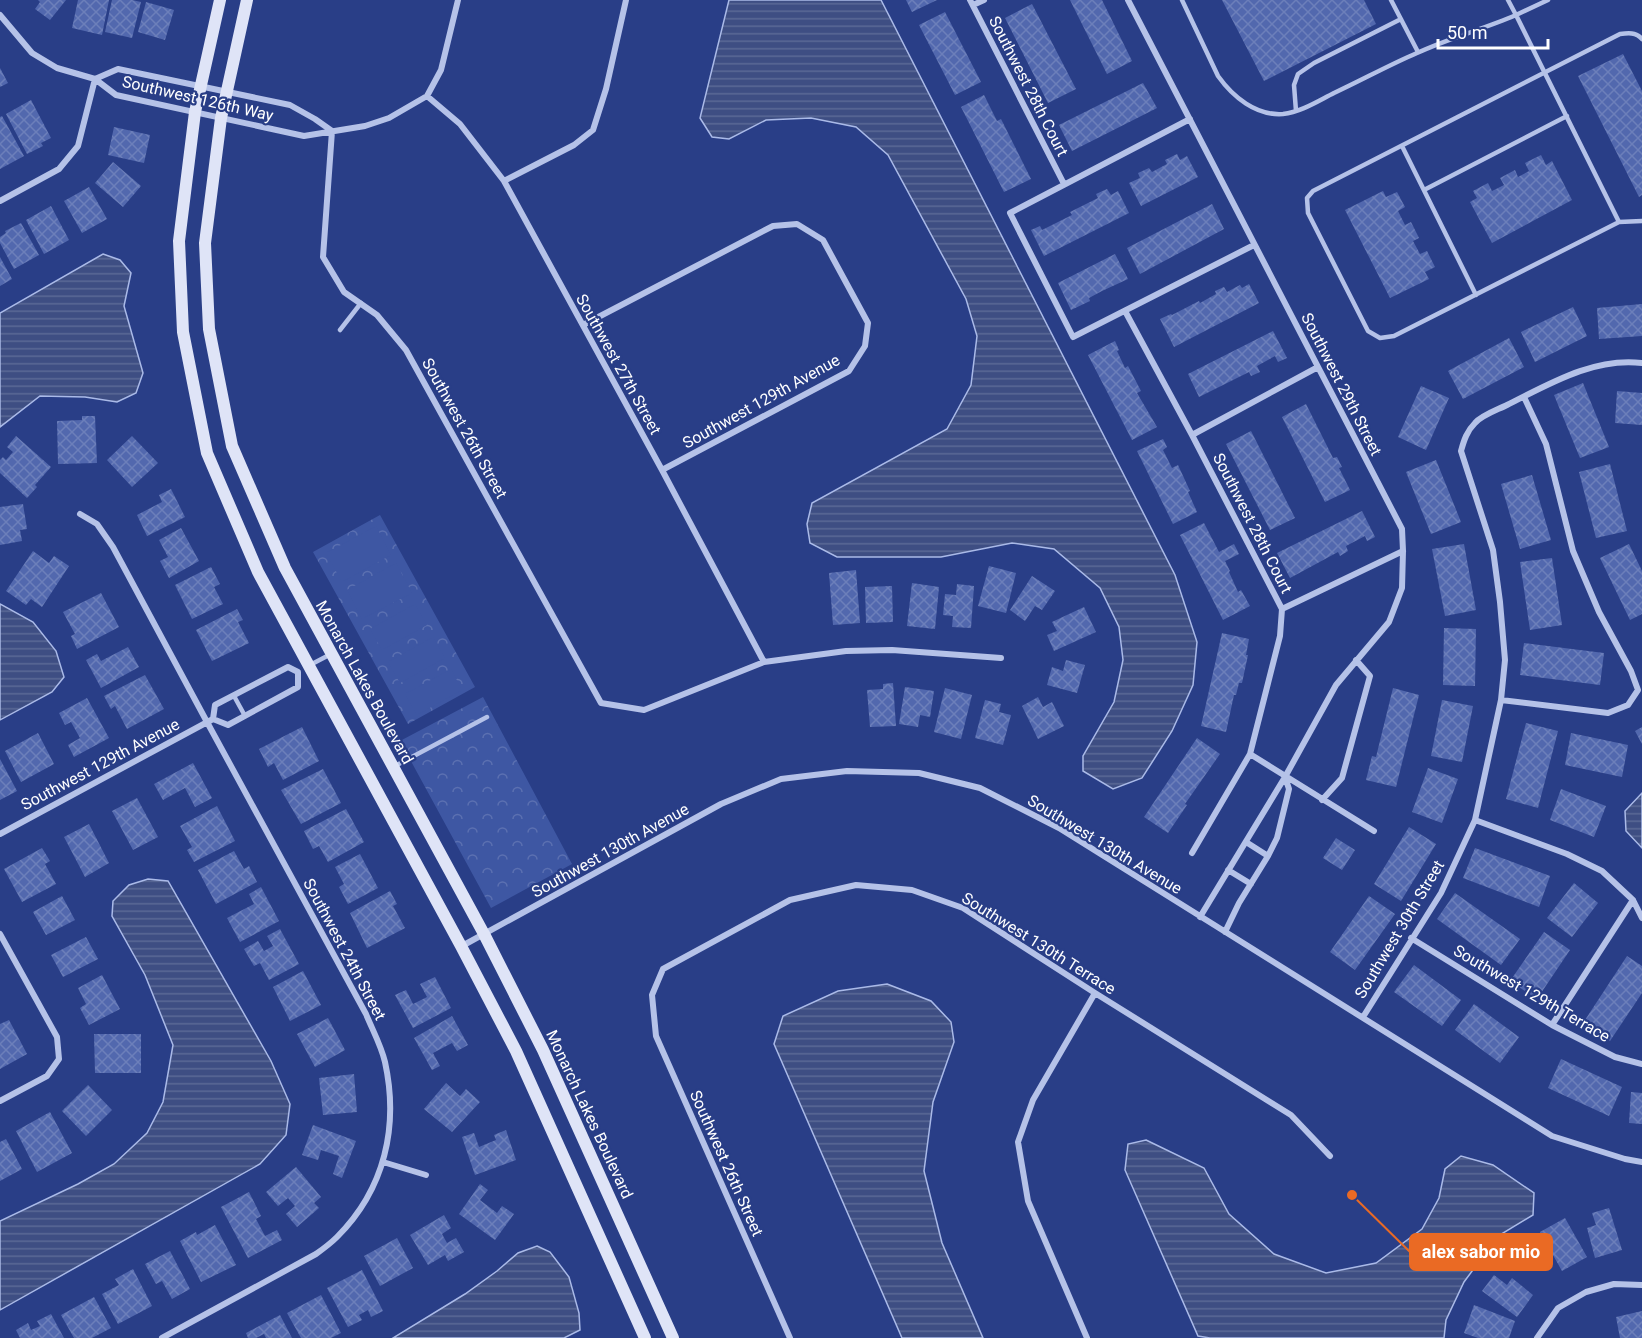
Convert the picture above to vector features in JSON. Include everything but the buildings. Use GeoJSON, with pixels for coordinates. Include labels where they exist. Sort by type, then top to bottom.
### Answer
{"type":"FeatureCollection","features":[{"type":"Feature","properties":{"kind":"street"},"geometry":{"type":"LineString","coordinates":[[220,0],[195,112],[179,242],[183,332],[207,453],[258,572],[516,1051],[645,1338]]}},
{"type":"Feature","properties":{"kind":"street","name":"Monarch Lakes Boulevard"},"geometry":{"type":"LineString","coordinates":[[247,0],[221,118],[205,243],[209,329],[232,446],[285,568],[483,934],[543,1050],[673,1338]]}},
{"type":"Feature","properties":{"kind":"street"},"geometry":{"type":"LineString","coordinates":[[427,96],[441,70],[458,0]]}},
{"type":"Feature","properties":{"kind":"street"},"geometry":{"type":"LineString","coordinates":[[504,181],[574,145],[593,130],[606,89],[626,0]]}},
{"type":"Feature","properties":{"kind":"street"},"geometry":{"type":"LineString","coordinates":[[972,3],[984,0]]}},
{"type":"Feature","properties":{"kind":"street","name":"Southwest 29th Street"},"geometry":{"type":"LineString","coordinates":[[1128,0],[1402,529],[1402,588],[1389,622],[1336,685],[1285,777],[1200,917]]}},
{"type":"Feature","properties":{"kind":"street","name":"Southwest 28th Court"},"geometry":{"type":"LineString","coordinates":[[972,3],[1064,184]]}},
{"type":"Feature","properties":{"kind":"street"},"geometry":{"type":"LineString","coordinates":[[0,16],[32,53],[57,68],[95,79],[78,146],[59,170],[0,201]]}},
{"type":"Feature","properties":{"kind":"street","name":"Southwest 126th Way"},"geometry":{"type":"LineString","coordinates":[[95,79],[118,69],[290,105],[332,130]]}},
{"type":"Feature","properties":{"kind":"street","name":"Southwest 126th Way"},"geometry":{"type":"LineString","coordinates":[[95,79],[116,94],[304,136],[365,126],[389,118],[427,96]]}},
{"type":"Feature","properties":{"kind":"street","name":"Southwest 27th Street"},"geometry":{"type":"LineString","coordinates":[[427,96],[460,124],[504,181],[764,662]]}},
{"type":"Feature","properties":{"kind":"street"},"geometry":{"type":"LineString","coordinates":[[1190,119],[1010,213],[1073,337],[1254,244]]}},
{"type":"Feature","properties":{"kind":"street","name":"Southwest 26th Street"},"geometry":{"type":"LineString","coordinates":[[332,130],[323,257],[344,292],[377,315],[406,350],[601,703],[644,710],[764,662]]}},
{"type":"Feature","properties":{"kind":"street","name":"Southwest 129th Avenue"},"geometry":{"type":"LineString","coordinates":[[582,325],[773,226],[797,224],[823,240],[868,323],[865,346],[849,371],[662,470]]}},
{"type":"Feature","properties":{"kind":"street","name":"Southwest 28th Court"},"geometry":{"type":"LineString","coordinates":[[1125,311],[1282,609],[1280,636],[1250,754],[1192,853]]}},
{"type":"Feature","properties":{"kind":"street"},"geometry":{"type":"LineString","coordinates":[[1501,700],[1608,713],[1628,705],[1638,690],[1631,671],[1599,612],[1573,551],[1546,444],[1524,397],[1570,374],[1602,365],[1642,363]]}},
{"type":"Feature","properties":{"kind":"street"},"geometry":{"type":"LineString","coordinates":[[1192,435],[1318,366]]}},
{"type":"Feature","properties":{"kind":"street","name":"Southwest 30th Street"},"geometry":{"type":"LineString","coordinates":[[1363,1017],[1441,893],[1475,820],[1501,700],[1505,660],[1493,550],[1461,451],[1465,436],[1476,421],[1524,397]]}},
{"type":"Feature","properties":{"kind":"street","name":"Southwest 24th Street"},"geometry":{"type":"LineString","coordinates":[[80,514],[97,524],[113,547],[210,721],[366,1014],[384,1060],[390,1099],[391,1119],[383,1162],[369,1195],[337,1237],[316,1254],[162,1338]]}},
{"type":"Feature","properties":{"kind":"street"},"geometry":{"type":"LineString","coordinates":[[1282,609],[1403,551]]}},
{"type":"Feature","properties":{"kind":"street"},"geometry":{"type":"LineString","coordinates":[[764,662],[846,651],[892,650],[1001,658]]}},
{"type":"Feature","properties":{"kind":"street"},"geometry":{"type":"LineString","coordinates":[[1322,800],[1342,778],[1370,676],[1356,660]]}},
{"type":"Feature","properties":{"kind":"street","name":"Southwest 129th Avenue"},"geometry":{"type":"LineString","coordinates":[[298,672],[310,665]]}},
{"type":"Feature","properties":{"kind":"street","name":"Southwest 129th Avenue"},"geometry":{"type":"LineString","coordinates":[[210,721],[215,705],[288,666],[298,672]]}},
{"type":"Feature","properties":{"kind":"street","name":"Southwest 129th Avenue"},"geometry":{"type":"LineString","coordinates":[[0,834],[210,721],[228,725],[245,716],[298,687],[298,672]]}},
{"type":"Feature","properties":{"kind":"street"},"geometry":{"type":"LineString","coordinates":[[1250,754],[1374,831]]}},
{"type":"Feature","properties":{"kind":"street","name":"Southwest 130th Avenue"},"geometry":{"type":"LineString","coordinates":[[461,946],[721,804],[781,779],[847,771],[919,773],[980,788],[1059,828],[1552,1136],[1625,1159],[1642,1162]]}},
{"type":"Feature","properties":{"kind":"street"},"geometry":{"type":"LineString","coordinates":[[1225,932],[1239,903],[1278,838],[1289,789],[1285,777]]}},
{"type":"Feature","properties":{"kind":"street"},"geometry":{"type":"LineString","coordinates":[[1475,820],[1567,854],[1602,871],[1633,900],[1642,918]]}},
{"type":"Feature","properties":{"kind":"street"},"geometry":{"type":"LineString","coordinates":[[1246,842],[1268,856]]}},
{"type":"Feature","properties":{"kind":"street"},"geometry":{"type":"LineString","coordinates":[[1228,870],[1251,884]]}},
{"type":"Feature","properties":{"kind":"street","name":"Southwest 130th Terrace"},"geometry":{"type":"LineString","coordinates":[[652,996],[663,969],[790,900],[856,885],[912,890],[963,908],[1291,1115],[1330,1156]]}},
{"type":"Feature","properties":{"kind":"street"},"geometry":{"type":"LineString","coordinates":[[1552,1025],[1633,900]]}},
{"type":"Feature","properties":{"kind":"street"},"geometry":{"type":"LineString","coordinates":[[0,934],[57,1037],[59,1059],[46,1076],[0,1101]]}},
{"type":"Feature","properties":{"kind":"street","name":"Southwest 129th Terrace"},"geometry":{"type":"LineString","coordinates":[[1411,938],[1552,1025],[1615,1057],[1642,1064]]}},
{"type":"Feature","properties":{"kind":"street"},"geometry":{"type":"LineString","coordinates":[[1087,1338],[1028,1201],[1018,1142],[1033,1100],[1095,993]]}},
{"type":"Feature","properties":{"kind":"street","name":"Southwest 26th Street"},"geometry":{"type":"LineString","coordinates":[[652,996],[656,1036],[790,1338]]}},
{"type":"Feature","properties":{"kind":"street"},"geometry":{"type":"LineString","coordinates":[[383,1162],[426,1174]]}},
{"type":"Feature","properties":{"kind":"street"},"geometry":{"type":"LineString","coordinates":[[1537,1338],[1558,1308],[1586,1292],[1614,1284],[1642,1285]]}},
{"type":"Feature","properties":{"kind":"lane"},"geometry":{"type":"LineString","coordinates":[[1182,0],[1218,76],[1233,95],[1262,111],[1282,114],[1296,111],[1418,52],[1447,40],[1490,27],[1548,0]]}},
{"type":"Feature","properties":{"kind":"lane"},"geometry":{"type":"LineString","coordinates":[[1391,0],[1418,52]]}},
{"type":"Feature","properties":{"kind":"lane"},"geometry":{"type":"LineString","coordinates":[[1509,0],[1619,222]]}},
{"type":"Feature","properties":{"kind":"lane"},"geometry":{"type":"LineString","coordinates":[[1296,111],[1294,85],[1298,74],[1314,63],[1401,19]]}},
{"type":"Feature","properties":{"kind":"lane"},"geometry":{"type":"LineString","coordinates":[[1642,39],[1632,33],[1620,34],[1313,191],[1307,198],[1308,213],[1368,331],[1380,338],[1394,336],[1619,222],[1642,221]]}},
{"type":"Feature","properties":{"kind":"lane"},"geometry":{"type":"LineString","coordinates":[[1424,190],[1567,116]]}},
{"type":"Feature","properties":{"kind":"lane"},"geometry":{"type":"LineString","coordinates":[[1402,146],[1476,295]]}},
{"type":"Feature","properties":{"kind":"lane"},"geometry":{"type":"LineString","coordinates":[[340,330],[361,303]]}},
{"type":"Feature","properties":{"kind":"lane"},"geometry":{"type":"LineString","coordinates":[[310,665],[331,654]]}},
{"type":"Feature","properties":{"kind":"lane"},"geometry":{"type":"LineString","coordinates":[[234,696],[245,716]]}},
{"type":"Feature","properties":{"kind":"lane"},"geometry":{"type":"LineString","coordinates":[[393,768],[487,717]]}},
{"type":"Feature","properties":{"kind":"green space"},"geometry":{"type":"Polygon","coordinates":[[[380,515],[475,687],[408,724],[313,552],[380,515]]]}},
{"type":"Feature","properties":{"kind":"green space"},"geometry":{"type":"Polygon","coordinates":[[[376,526],[391,555],[342,582],[326,553],[376,526]]]}},
{"type":"Feature","properties":{"kind":"green space"},"geometry":{"type":"Polygon","coordinates":[[[396,563],[412,593],[362,619],[347,590],[396,563]]]}},
{"type":"Feature","properties":{"kind":"green space"},"geometry":{"type":"Polygon","coordinates":[[[415,604],[427,625],[382,650],[370,629],[415,604]]]}},
{"type":"Feature","properties":{"kind":"green space"},"geometry":{"type":"Polygon","coordinates":[[[433,637],[445,658],[400,683],[388,662],[433,637]]]}},
{"type":"Feature","properties":{"kind":"green space"},"geometry":{"type":"Polygon","coordinates":[[[451,669],[462,690],[417,715],[405,694],[451,669]]]}},
{"type":"Feature","properties":{"kind":"green space"},"geometry":{"type":"Polygon","coordinates":[[[483,697],[572,864],[491,908],[400,741],[483,697]]]}},
{"type":"Feature","properties":{"kind":"shaded area"},"geometry":{"type":"Polygon","coordinates":[[[729,0],[881,0],[1175,575],[1197,642],[1193,685],[1172,731],[1142,778],[1113,789],[1083,771],[1083,756],[1114,702],[1123,660],[1119,627],[1100,588],[1054,549],[1012,543],[941,557],[837,557],[810,543],[807,524],[812,503],[947,429],[971,385],[977,336],[966,299],[888,155],[856,127],[811,118],[766,120],[729,139],[712,137],[700,118],[729,0]]]}},
{"type":"Feature","properties":{"kind":"shaded area"},"geometry":{"type":"Polygon","coordinates":[[[103,254],[120,260],[131,273],[124,306],[143,373],[136,393],[117,402],[85,397],[40,396],[0,427],[0,313],[103,254]]]}},
{"type":"Feature","properties":{"kind":"shaded area"},"geometry":{"type":"Polygon","coordinates":[[[0,604],[33,622],[56,651],[64,677],[52,692],[0,720],[0,604]]]}},
{"type":"Feature","properties":{"kind":"shaded area"},"geometry":{"type":"Polygon","coordinates":[[[1642,793],[1642,848],[1626,831],[1625,811],[1642,793]]]}},
{"type":"Feature","properties":{"kind":"shaded area"},"geometry":{"type":"Polygon","coordinates":[[[148,879],[168,881],[271,1061],[290,1104],[286,1135],[260,1164],[0,1310],[0,1221],[114,1164],[147,1133],[163,1102],[173,1045],[145,975],[112,916],[113,901],[129,885],[148,879]]]}},
{"type":"Feature","properties":{"kind":"shaded area"},"geometry":{"type":"Polygon","coordinates":[[[887,984],[931,1001],[951,1022],[954,1042],[933,1102],[924,1171],[942,1243],[983,1338],[902,1338],[774,1044],[783,1016],[838,991],[887,984]]]}},
{"type":"Feature","properties":{"kind":"shaded area"},"geometry":{"type":"Polygon","coordinates":[[[1146,1140],[1204,1168],[1229,1214],[1274,1254],[1326,1273],[1376,1263],[1422,1229],[1439,1198],[1445,1169],[1461,1156],[1493,1165],[1534,1193],[1533,1215],[1498,1236],[1464,1282],[1446,1320],[1444,1338],[1210,1338],[1198,1336],[1125,1170],[1128,1144],[1146,1140]]]}},
{"type":"Feature","properties":{"kind":"shaded area"},"geometry":{"type":"Polygon","coordinates":[[[537,1246],[550,1252],[569,1277],[579,1313],[580,1330],[564,1338],[393,1338],[465,1294],[518,1253],[537,1246]]]}},
{"type":"Feature","properties":{"kind":"place","name":"alex sabor mio"},"geometry":{"type":"Point","coordinates":[1352,1195]}}]}
